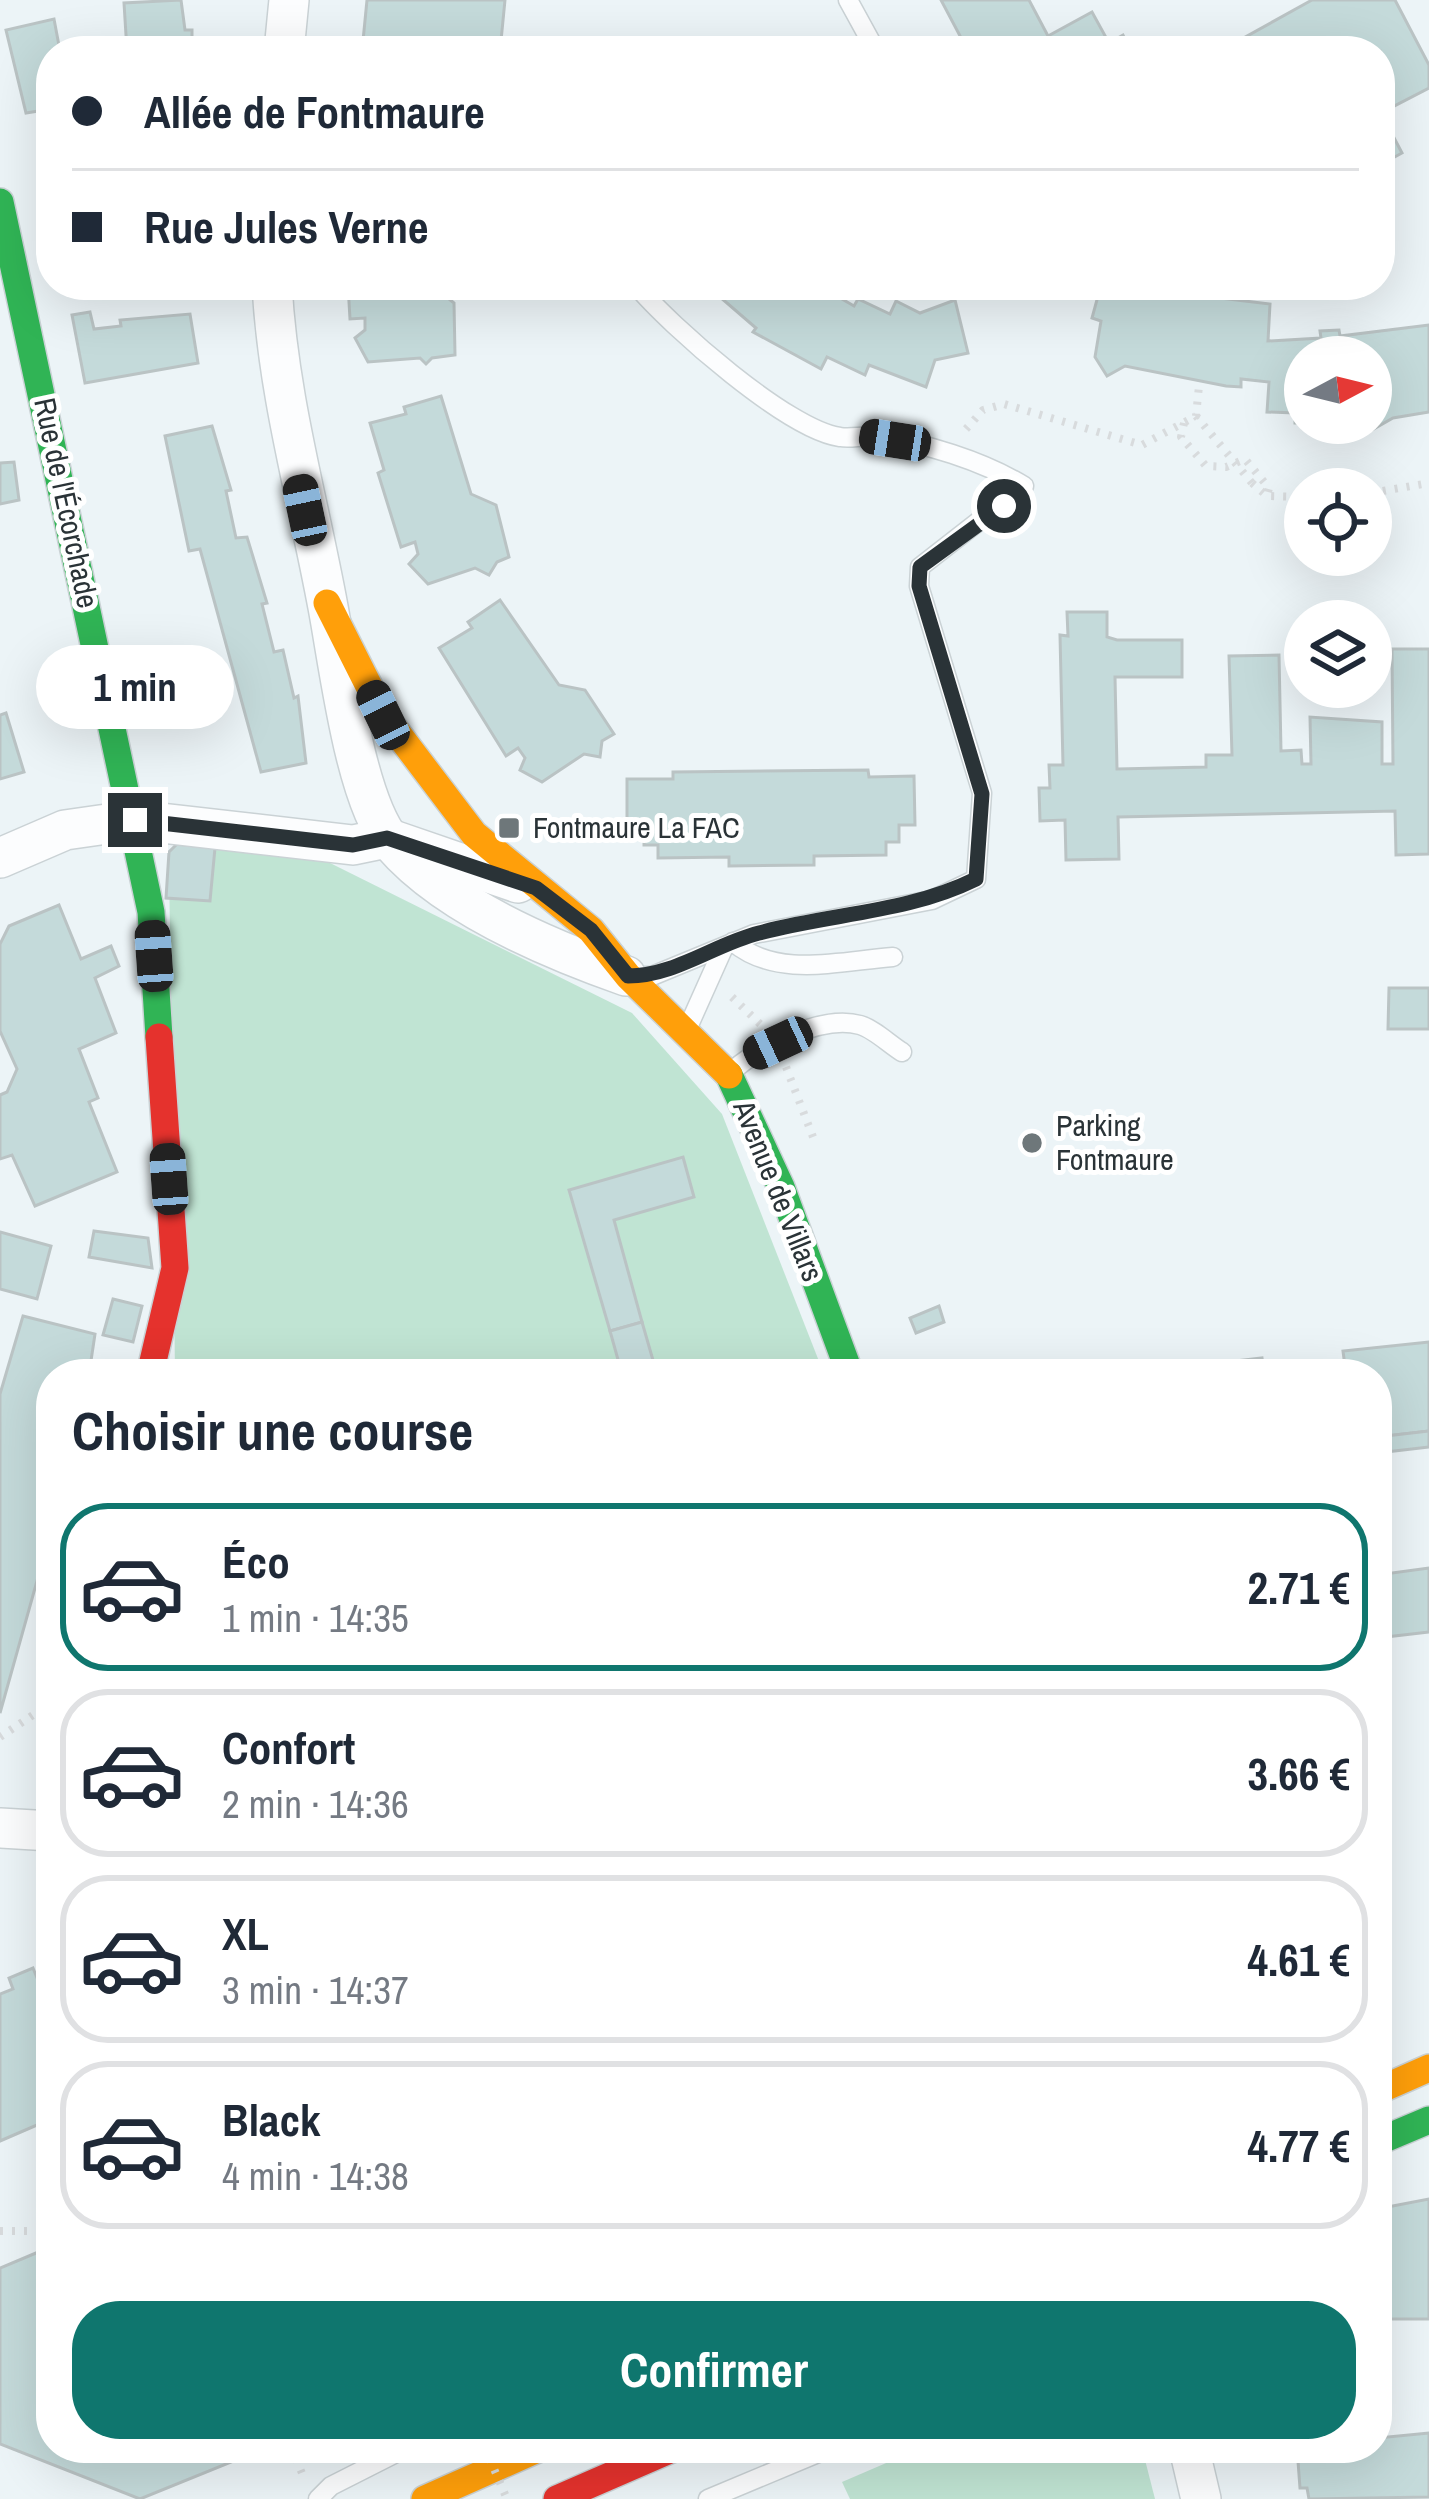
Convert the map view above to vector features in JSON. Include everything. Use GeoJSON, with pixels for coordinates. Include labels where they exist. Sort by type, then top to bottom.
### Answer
{"type":"FeatureCollection","features":[{"type":"Feature","properties":{"kind":"street"},"geometry":{"type":"LineString","coordinates":[[285,36],[289,0]]}},
{"type":"Feature","properties":{"kind":"street","name":"Rue de l'Écorchade"},"geometry":{"type":"LineString","coordinates":[[0,202],[8,273],[135,820],[151,911],[175,1268],[154,1359]]}},
{"type":"Feature","properties":{"kind":"street","name":"Avenue de Villars"},"geometry":{"type":"LineString","coordinates":[[274,300],[291,445],[352,743],[387,838],[434,886],[581,960],[628,976]]}},
{"type":"Feature","properties":{"kind":"street","name":"Avenue de Villars"},"geometry":{"type":"LineString","coordinates":[[327,603],[383,715],[474,834],[591,930],[628,976],[729,1074],[781,1187],[844,1359]]}},
{"type":"Feature","properties":{"kind":"street"},"geometry":{"type":"LineString","coordinates":[[387,838],[410,754]]}},
{"type":"Feature","properties":{"kind":"street"},"geometry":{"type":"LineString","coordinates":[[0,858],[64,830],[135,820],[353,845],[387,838],[536,888]]}},
{"type":"Feature","properties":{"kind":"street"},"geometry":{"type":"LineString","coordinates":[[0,1828],[36,1825]]}},
{"type":"Feature","properties":{"kind":"street"},"geometry":{"type":"LineString","coordinates":[[1392,2084],[1429,2068]]}},
{"type":"Feature","properties":{"kind":"street"},"geometry":{"type":"LineString","coordinates":[[1392,2136],[1429,2120]]}},
{"type":"Feature","properties":{"kind":"street"},"geometry":{"type":"LineString","coordinates":[[425,2499],[506,2463]]}},
{"type":"Feature","properties":{"kind":"street"},"geometry":{"type":"LineString","coordinates":[[557,2499],[640,2463]]}},
{"type":"Feature","properties":{"kind":"street"},"geometry":{"type":"LineString","coordinates":[[1193,2463],[1201,2499]]}},
{"type":"Feature","properties":{"kind":"lane"},"geometry":{"type":"LineString","coordinates":[[848,0],[868,36]]}},
{"type":"Feature","properties":{"kind":"lane"},"geometry":{"type":"LineString","coordinates":[[628,976],[652,976],[728,946],[932,900],[976,879],[982,794],[919,586],[920,567],[1024,486],[895,440],[837,437],[772,403],[674,331],[648,300]]}},
{"type":"Feature","properties":{"kind":"lane"},"geometry":{"type":"LineString","coordinates":[[728,946],[752,958],[784,965],[893,957]]}},
{"type":"Feature","properties":{"kind":"lane"},"geometry":{"type":"LineString","coordinates":[[686,1029],[728,946]]}},
{"type":"Feature","properties":{"kind":"lane"},"geometry":{"type":"LineString","coordinates":[[729,1074],[749,1056],[778,1043],[841,1024],[862,1025],[902,1052]]}},
{"type":"Feature","properties":{"kind":"lane"},"geometry":{"type":"LineString","coordinates":[[318,2499],[331,2486],[376,2463]]}},
{"type":"Feature","properties":{"kind":"lane"},"geometry":{"type":"LineString","coordinates":[[707,2499],[794,2463]]}},
{"type":"Feature","properties":{"kind":"path"},"geometry":{"type":"LineString","coordinates":[[1199,386],[1196,416],[1252,484],[1267,496],[1284,496]]}},
{"type":"Feature","properties":{"kind":"path"},"geometry":{"type":"LineString","coordinates":[[955,458],[970,422],[983,410],[1004,404],[1142,445],[1196,416]]}},
{"type":"Feature","properties":{"kind":"path"},"geometry":{"type":"LineString","coordinates":[[1184,423],[1181,437],[1206,466],[1226,467],[1245,459],[1269,488],[1267,496]]}},
{"type":"Feature","properties":{"kind":"path"},"geometry":{"type":"LineString","coordinates":[[1392,489],[1429,483]]}},
{"type":"Feature","properties":{"kind":"path"},"geometry":{"type":"LineString","coordinates":[[0,1737],[36,1713]]}},
{"type":"Feature","properties":{"kind":"path"},"geometry":{"type":"LineString","coordinates":[[0,2231],[36,2231]]}},
{"type":"Feature","properties":{"kind":"path"},"geometry":{"type":"LineString","coordinates":[[491,2463],[507,2499]]}},
{"type":"Feature","properties":{"kind":"green space"},"geometry":{"type":"Polygon","coordinates":[[[177,844],[322,859],[632,1013],[722,1114],[818,1359],[175,1359],[169,852],[177,844]]]}},
{"type":"Feature","properties":{"kind":"green space"},"geometry":{"type":"Polygon","coordinates":[[[886,2463],[1146,2463],[1155,2499],[850,2499],[842,2482],[886,2463]]]}},
{"type":"Feature","properties":{"kind":"building"},"geometry":{"type":"Polygon","coordinates":[[[181,0],[185,30],[192,30],[192,36],[126,36],[124,3],[181,0]]]}},
{"type":"Feature","properties":{"kind":"building"},"geometry":{"type":"Polygon","coordinates":[[[367,0],[505,0],[501,36],[363,36],[367,0]]]}},
{"type":"Feature","properties":{"kind":"building"},"geometry":{"type":"Polygon","coordinates":[[[941,0],[1029,0],[1048,36],[960,36],[941,0]]]}},
{"type":"Feature","properties":{"kind":"building"},"geometry":{"type":"Polygon","coordinates":[[[1312,0],[1395,0],[1429,65],[1429,88],[1395,106],[1395,36],[1247,36],[1312,0]]]}},
{"type":"Feature","properties":{"kind":"building"},"geometry":{"type":"Polygon","coordinates":[[[1092,12],[1105,36],[1048,36],[1092,12]]]}},
{"type":"Feature","properties":{"kind":"building"},"geometry":{"type":"Polygon","coordinates":[[[54,19],[57,36],[36,36],[36,111],[26,113],[6,30],[54,19]]]}},
{"type":"Feature","properties":{"kind":"building"},"geometry":{"type":"Polygon","coordinates":[[[349,300],[450,300],[455,355],[432,358],[426,364],[420,358],[368,362],[355,338],[365,330],[365,318],[350,319],[349,300]]]}},
{"type":"Feature","properties":{"kind":"building"},"geometry":{"type":"Polygon","coordinates":[[[723,300],[844,300],[854,306],[860,300],[890,314],[896,301],[920,313],[955,300],[968,353],[935,360],[926,387],[869,365],[865,375],[827,357],[821,369],[753,332],[756,328],[723,300]]]}},
{"type":"Feature","properties":{"kind":"building"},"geometry":{"type":"Polygon","coordinates":[[[1097,300],[1270,304],[1268,341],[1284,340],[1284,413],[1267,412],[1269,382],[1241,379],[1241,387],[1226,386],[1125,366],[1107,376],[1095,357],[1101,321],[1092,318],[1097,300]]]}},
{"type":"Feature","properties":{"kind":"building"},"geometry":{"type":"Polygon","coordinates":[[[90,312],[94,329],[121,326],[120,320],[190,314],[198,363],[85,383],[72,315],[90,312]]]}},
{"type":"Feature","properties":{"kind":"building"},"geometry":{"type":"Polygon","coordinates":[[[1429,325],[1429,412],[1393,418],[1392,336],[1340,336],[1429,325]]]}},
{"type":"Feature","properties":{"kind":"building"},"geometry":{"type":"Polygon","coordinates":[[[1339,330],[1340,336],[1321,336],[1320,331],[1339,330]]]}},
{"type":"Feature","properties":{"kind":"building"},"geometry":{"type":"Polygon","coordinates":[[[441,396],[471,494],[496,505],[509,557],[497,562],[489,575],[475,568],[428,584],[409,564],[418,554],[415,542],[401,547],[378,473],[384,470],[370,423],[406,414],[404,407],[441,396]]]}},
{"type":"Feature","properties":{"kind":"building"},"geometry":{"type":"Polygon","coordinates":[[[212,426],[231,490],[226,491],[236,538],[247,537],[267,603],[262,604],[274,652],[283,650],[294,698],[298,696],[306,763],[261,772],[200,549],[189,551],[165,436],[212,426]]]}},
{"type":"Feature","properties":{"kind":"building"},"geometry":{"type":"Polygon","coordinates":[[[14,462],[19,500],[0,504],[0,463],[14,462]]]}},
{"type":"Feature","properties":{"kind":"building"},"geometry":{"type":"Polygon","coordinates":[[[500,600],[559,685],[585,690],[614,734],[602,741],[600,757],[584,754],[542,782],[520,770],[525,758],[518,748],[506,756],[439,648],[472,628],[468,622],[500,600]]]}},
{"type":"Feature","properties":{"kind":"building"},"geometry":{"type":"Polygon","coordinates":[[[1067,612],[1107,612],[1107,637],[1182,640],[1182,677],[1115,677],[1117,769],[1206,767],[1206,755],[1232,755],[1229,656],[1279,655],[1281,751],[1301,750],[1302,764],[1311,764],[1310,717],[1382,722],[1382,764],[1393,764],[1392,649],[1429,649],[1429,854],[1396,855],[1395,811],[1118,817],[1119,859],[1066,860],[1065,820],[1040,821],[1039,788],[1050,788],[1049,765],[1063,765],[1060,635],[1068,636],[1067,612]]]}},
{"type":"Feature","properties":{"kind":"building"},"geometry":{"type":"Polygon","coordinates":[[[6,713],[24,772],[0,779],[0,715],[6,713]]]}},
{"type":"Feature","properties":{"kind":"building"},"geometry":{"type":"Polygon","coordinates":[[[868,770],[869,777],[914,776],[915,825],[899,825],[899,842],[886,842],[886,855],[814,856],[814,865],[729,866],[729,857],[658,858],[658,845],[644,845],[644,828],[627,828],[627,779],[673,779],[673,772],[868,770]]]}},
{"type":"Feature","properties":{"kind":"building"},"geometry":{"type":"Polygon","coordinates":[[[177,844],[215,848],[210,901],[166,898],[169,852],[177,844]]]}},
{"type":"Feature","properties":{"kind":"building"},"geometry":{"type":"Polygon","coordinates":[[[59,905],[81,959],[111,946],[119,966],[95,978],[116,1033],[79,1049],[98,1098],[89,1102],[117,1172],[35,1206],[12,1155],[0,1159],[0,1095],[7,1092],[17,1069],[0,1031],[0,944],[9,926],[59,905]]]}},
{"type":"Feature","properties":{"kind":"building"},"geometry":{"type":"Polygon","coordinates":[[[1389,988],[1429,988],[1429,1029],[1388,1029],[1389,988]]]}},
{"type":"Feature","properties":{"kind":"building"},"geometry":{"type":"Polygon","coordinates":[[[683,1157],[694,1197],[614,1220],[642,1322],[610,1331],[569,1190],[683,1157]]]}},
{"type":"Feature","properties":{"kind":"building"},"geometry":{"type":"Polygon","coordinates":[[[94,1231],[148,1238],[152,1268],[89,1257],[94,1231]]]}},
{"type":"Feature","properties":{"kind":"building"},"geometry":{"type":"Polygon","coordinates":[[[0,1232],[51,1246],[37,1299],[0,1289],[0,1232]]]}},
{"type":"Feature","properties":{"kind":"building"},"geometry":{"type":"Polygon","coordinates":[[[113,1299],[142,1306],[133,1342],[103,1335],[113,1299]]]}},
{"type":"Feature","properties":{"kind":"building"},"geometry":{"type":"Polygon","coordinates":[[[939,1306],[944,1322],[916,1333],[910,1318],[939,1306]]]}},
{"type":"Feature","properties":{"kind":"building"},"geometry":{"type":"Polygon","coordinates":[[[23,1316],[95,1334],[91,1359],[36,1359],[36,1585],[0,1713],[0,1394],[23,1316]]]}},
{"type":"Feature","properties":{"kind":"building"},"geometry":{"type":"Polygon","coordinates":[[[642,1322],[653,1359],[618,1359],[610,1331],[642,1322]]]}},
{"type":"Feature","properties":{"kind":"building"},"geometry":{"type":"Polygon","coordinates":[[[1429,1342],[1429,1431],[1392,1435],[1392,1359],[1344,1359],[1343,1351],[1429,1342]]]}},
{"type":"Feature","properties":{"kind":"building"},"geometry":{"type":"Polygon","coordinates":[[[1429,1431],[1429,1447],[1392,1451],[1392,1435],[1429,1431]]]}},
{"type":"Feature","properties":{"kind":"building"},"geometry":{"type":"Polygon","coordinates":[[[1429,1568],[1429,1632],[1392,1636],[1392,1573],[1429,1568]]]}},
{"type":"Feature","properties":{"kind":"building"},"geometry":{"type":"Polygon","coordinates":[[[33,1968],[36,1975],[36,2125],[0,2141],[0,1994],[13,1989],[9,1978],[33,1968]]]}},
{"type":"Feature","properties":{"kind":"building"},"geometry":{"type":"Polygon","coordinates":[[[1429,2199],[1429,2319],[1392,2319],[1392,2206],[1429,2199]]]}},
{"type":"Feature","properties":{"kind":"building"},"geometry":{"type":"Polygon","coordinates":[[[36,2253],[36,2458],[0,2444],[0,2268],[36,2253]]]}},
{"type":"Feature","properties":{"kind":"building"},"geometry":{"type":"Polygon","coordinates":[[[1429,2433],[1429,2497],[1309,2499],[1307,2488],[1300,2488],[1298,2463],[1392,2463],[1392,2437],[1429,2433]]]}},
{"type":"Feature","properties":{"kind":"building"},"geometry":{"type":"Polygon","coordinates":[[[48,2463],[228,2463],[140,2499],[48,2463]]]}},
{"type":"Feature","properties":{"kind":"traffic: fast"},"geometry":{"type":"LineString","coordinates":[[0,202],[151,912],[159,1037]]}},
{"type":"Feature","properties":{"kind":"traffic: fast"},"geometry":{"type":"LineString","coordinates":[[729,1075],[781,1187],[844,1359]]}},
{"type":"Feature","properties":{"kind":"traffic: fast"},"geometry":{"type":"LineString","coordinates":[[1392,2136],[1429,2120]]}},
{"type":"Feature","properties":{"kind":"traffic: slow"},"geometry":{"type":"LineString","coordinates":[[327,603],[383,714],[474,834],[591,930],[628,976],[729,1075]]}},
{"type":"Feature","properties":{"kind":"traffic: slow"},"geometry":{"type":"LineString","coordinates":[[1392,2084],[1429,2068]]}},
{"type":"Feature","properties":{"kind":"traffic: slow"},"geometry":{"type":"LineString","coordinates":[[425,2499],[506,2463]]}},
{"type":"Feature","properties":{"kind":"traffic: jam"},"geometry":{"type":"LineString","coordinates":[[154,1359],[175,1268],[159,1037]]}},
{"type":"Feature","properties":{"kind":"traffic: jam"},"geometry":{"type":"LineString","coordinates":[[557,2499],[640,2463]]}},
{"type":"Feature","properties":{"kind":"place","name":"Fontmaure La FAC"},"geometry":{"type":"Point","coordinates":[509,828]}},
{"type":"Feature","properties":{"kind":"place","name":"Parking Fontmaure"},"geometry":{"type":"Point","coordinates":[1032,1143]}},
{"type":"Feature","properties":{"kind":"route"},"geometry":{"type":"LineString","coordinates":[[135,820],[353,845],[387,838],[445,854],[536,888],[591,930],[628,976],[652,976],[754,934],[932,900],[976,879],[983,812],[957,698],[919,586],[920,567],[1004,506]]}}]}
